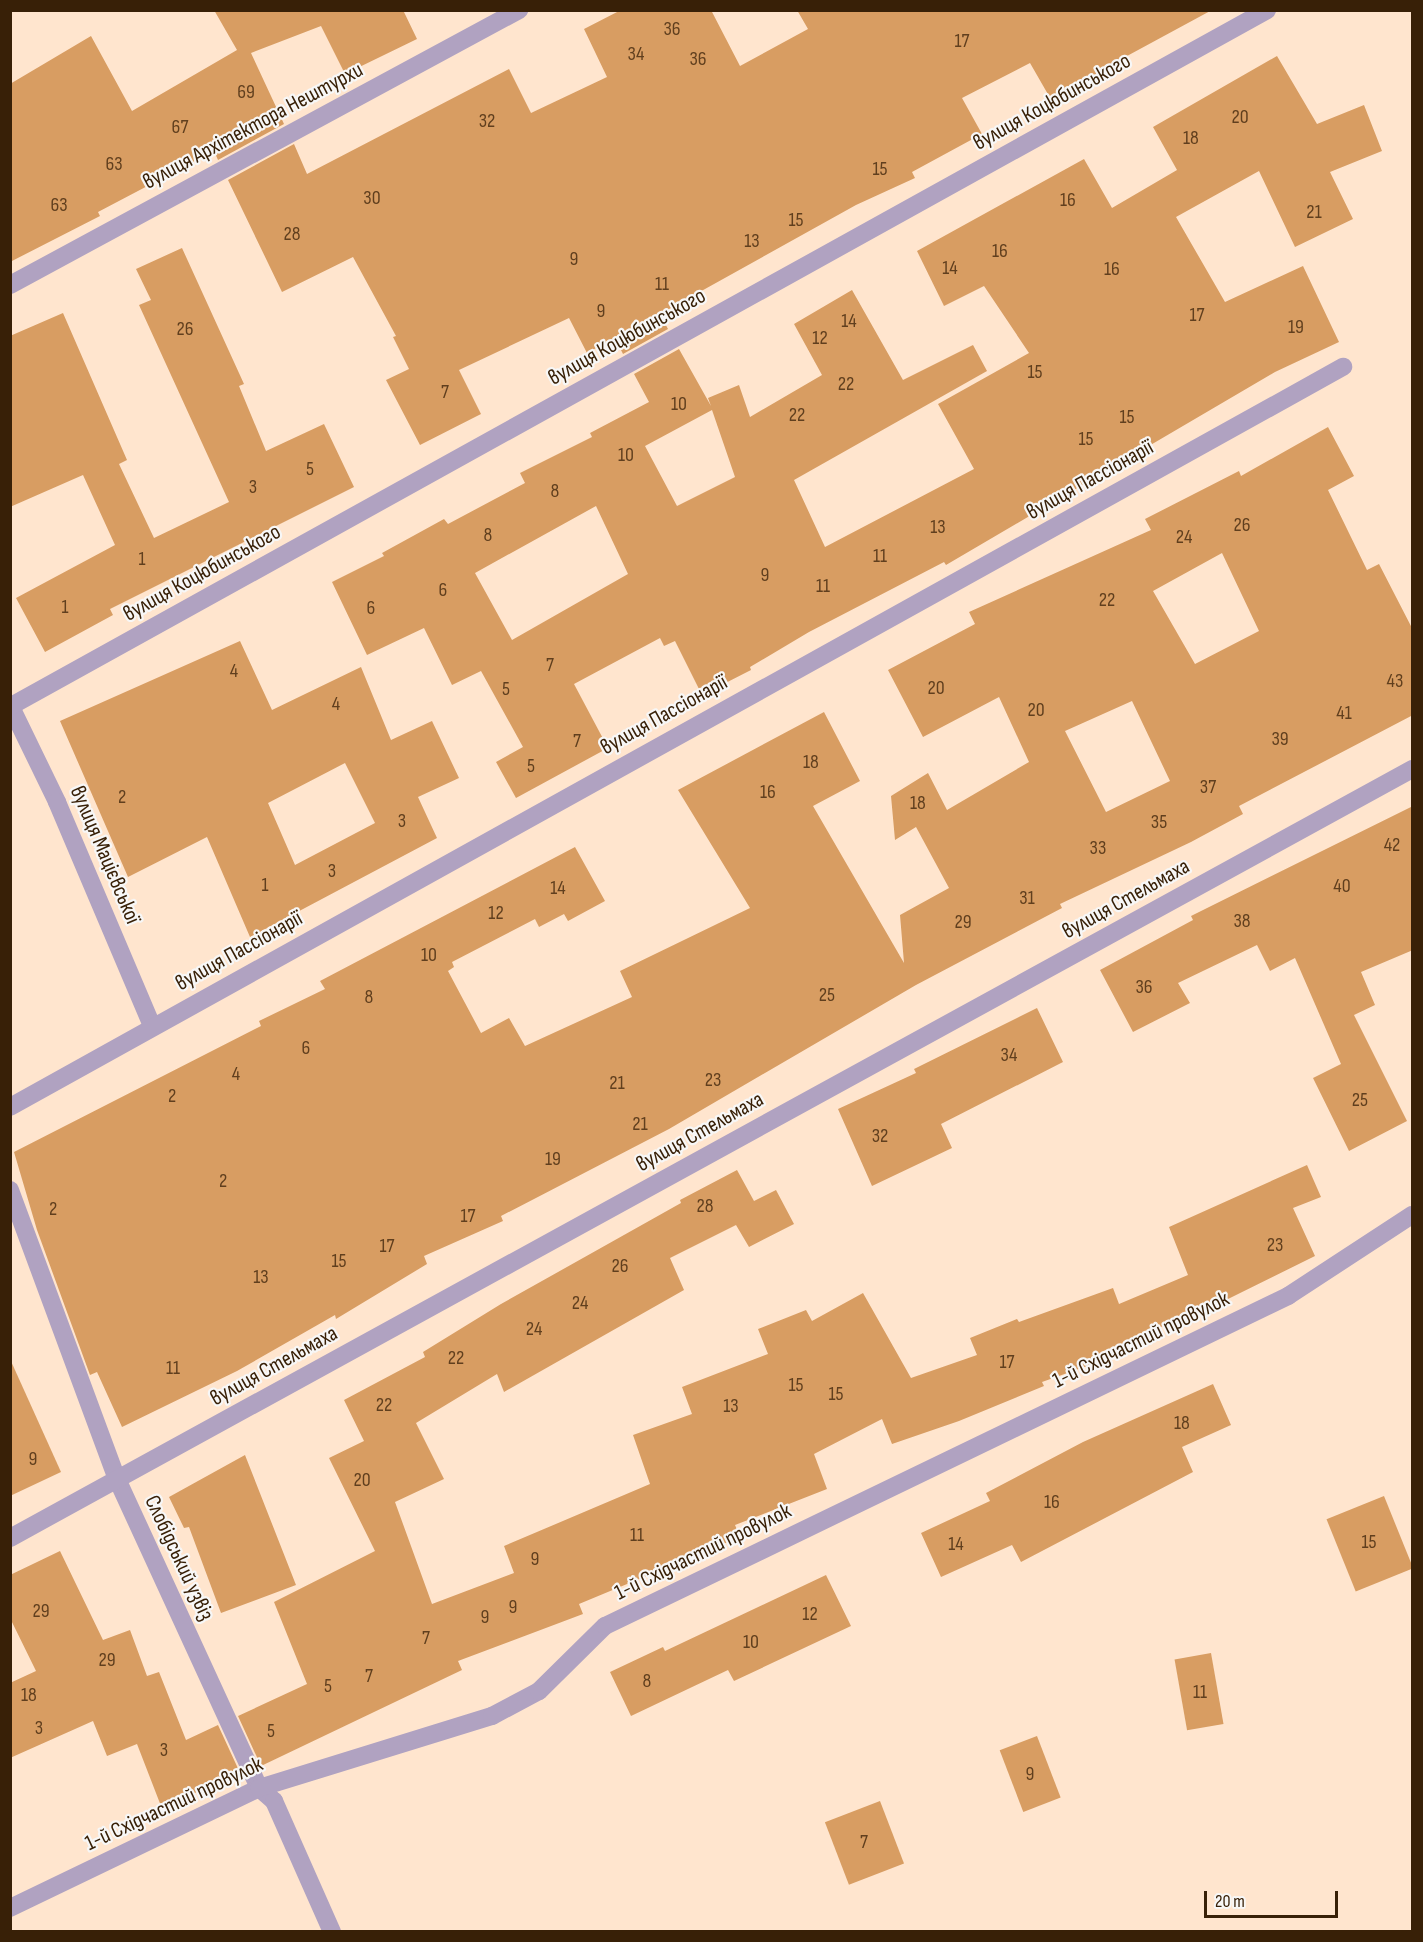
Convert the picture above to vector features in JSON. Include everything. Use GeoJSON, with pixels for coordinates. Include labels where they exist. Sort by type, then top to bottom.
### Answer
{"type":"FeatureCollection","features":[{"type":"Feature","properties":{"kind":"street","name":"вулиця Архітектора Нештурхи"},"geometry":{"type":"LineString","coordinates":[[10,285],[519,10]]}},
{"type":"Feature","properties":{"kind":"street","name":"вулиця Коцюбинського"},"geometry":{"type":"LineString","coordinates":[[11,705],[1267,10]]}},
{"type":"Feature","properties":{"kind":"street","name":"вулиця Пассіонарії"},"geometry":{"type":"LineString","coordinates":[[10,1107],[152,1026],[1343,368]]}},
{"type":"Feature","properties":{"kind":"street","name":"вулиця Мацієвської"},"geometry":{"type":"LineString","coordinates":[[11,705],[57,802],[152,1026]]}},
{"type":"Feature","properties":{"kind":"street","name":"вулиця Стельмаха"},"geometry":{"type":"LineString","coordinates":[[10,1538],[1413,770]]}},
{"type":"Feature","properties":{"kind":"street","name":"Слобідський узвіз"},"geometry":{"type":"LineString","coordinates":[[10,1190],[117,1479],[259,1788],[274,1801],[332,1932]]}},
{"type":"Feature","properties":{"kind":"street","name":"1-й Східчастий провулок"},"geometry":{"type":"LineString","coordinates":[[10,1908],[259,1788],[492,1716],[540,1691],[605,1626],[1288,1296],[1413,1215]]}},
{"type":"Feature","properties":{"kind":"building"},"geometry":{"type":"Polygon","coordinates":[[[214,10],[403,10],[417,39],[345,74],[321,26],[251,53],[284,124],[218,160],[214,151],[98,212],[100,216],[10,262],[10,84],[91,36],[132,111],[237,50],[214,10]]]}},
{"type":"Feature","properties":{"kind":"building"},"geometry":{"type":"Polygon","coordinates":[[[621,10],[711,10],[740,66],[808,29],[797,10],[1212,10],[1103,69],[1105,73],[1053,103],[1030,63],[962,98],[982,134],[912,172],[915,178],[856,205],[660,314],[668,329],[623,354],[615,338],[587,353],[569,318],[459,370],[481,414],[420,445],[386,380],[409,369],[393,337],[396,336],[353,257],[282,292],[228,180],[294,144],[307,174],[509,69],[531,113],[607,77],[584,29],[621,10]]]}},
{"type":"Feature","properties":{"kind":"building"},"geometry":{"type":"Polygon","coordinates":[[[1277,56],[1317,124],[1364,105],[1382,151],[1330,172],[1353,219],[1295,247],[1259,171],[1176,217],[1225,302],[1303,266],[1339,342],[1275,372],[946,565],[944,562],[809,632],[750,667],[751,670],[702,695],[675,641],[664,646],[660,638],[574,684],[608,748],[516,798],[496,762],[523,747],[481,671],[452,685],[424,628],[367,655],[332,582],[384,556],[382,553],[444,519],[448,524],[525,483],[520,473],[592,437],[590,433],[649,402],[634,374],[679,349],[711,406],[708,398],[739,385],[750,417],[822,375],[794,324],[852,290],[903,380],[973,345],[987,371],[794,480],[825,547],[974,469],[938,404],[1029,353],[984,286],[944,306],[917,251],[1084,159],[1112,208],[1177,170],[1153,127],[1277,56]],[[712,410],[645,446],[677,506],[735,477],[712,410]],[[596,506],[475,573],[512,640],[628,574],[596,506]]]}},
{"type":"Feature","properties":{"kind":"building"},"geometry":{"type":"Polygon","coordinates":[[[182,248],[244,384],[239,386],[266,451],[324,424],[354,487],[110,609],[113,615],[45,652],[16,598],[115,545],[83,475],[10,507],[10,336],[63,313],[127,460],[119,464],[154,538],[229,502],[139,305],[151,300],[136,269],[182,248]]]}},
{"type":"Feature","properties":{"kind":"building"},"geometry":{"type":"Polygon","coordinates":[[[1328,427],[1354,476],[1328,490],[1367,570],[1379,564],[1413,630],[1413,715],[1239,806],[1243,814],[1191,842],[1060,904],[1062,908],[916,985],[669,1129],[501,1216],[503,1221],[424,1256],[427,1264],[336,1319],[335,1315],[237,1371],[122,1427],[97,1372],[90,1375],[37,1230],[14,1152],[261,1026],[259,1021],[325,989],[320,981],[575,847],[605,901],[568,921],[564,914],[539,927],[535,919],[452,962],[454,967],[448,971],[481,1033],[509,1018],[525,1046],[632,997],[620,971],[750,908],[678,790],[824,712],[860,781],[813,806],[904,963],[900,915],[949,888],[916,827],[895,840],[891,796],[928,773],[947,810],[1029,762],[999,697],[923,737],[888,670],[975,624],[969,612],[1151,530],[1145,519],[1239,471],[1241,476],[1328,427]],[[1222,553],[1153,591],[1195,664],[1259,631],[1222,553]],[[1132,701],[1065,731],[1106,812],[1170,781],[1132,701]]]}},
{"type":"Feature","properties":{"kind":"building"},"geometry":{"type":"Polygon","coordinates":[[[240,641],[272,710],[361,667],[391,740],[432,721],[459,778],[418,797],[437,838],[250,937],[207,837],[128,877],[60,721],[240,641]],[[345,763],[268,803],[295,865],[375,823],[345,763]]]}},
{"type":"Feature","properties":{"kind":"building"},"geometry":{"type":"Polygon","coordinates":[[[1413,806],[1413,950],[1361,972],[1375,1005],[1354,1015],[1407,1121],[1349,1151],[1313,1078],[1341,1064],[1295,958],[1270,971],[1257,945],[1178,983],[1190,1003],[1133,1032],[1100,970],[1193,920],[1191,916],[1413,806]]]}},
{"type":"Feature","properties":{"kind":"building"},"geometry":{"type":"Polygon","coordinates":[[[1037,1008],[1063,1062],[941,1124],[952,1148],[872,1186],[838,1109],[916,1073],[914,1069],[1037,1008]]]}},
{"type":"Feature","properties":{"kind":"building"},"geometry":{"type":"Polygon","coordinates":[[[1307,1165],[1321,1197],[1293,1208],[1315,1256],[1228,1299],[1132,1339],[1135,1349],[1042,1382],[1044,1386],[959,1421],[892,1444],[882,1419],[814,1454],[827,1489],[735,1525],[740,1537],[579,1604],[583,1614],[458,1661],[462,1670],[261,1766],[238,1716],[307,1684],[274,1602],[375,1551],[329,1458],[364,1441],[344,1400],[425,1357],[423,1352],[501,1304],[681,1203],[680,1200],[737,1170],[754,1201],[776,1190],[794,1224],[749,1247],[736,1225],[670,1258],[684,1290],[504,1392],[497,1374],[416,1423],[444,1479],[395,1502],[432,1604],[514,1573],[504,1546],[650,1484],[633,1435],[692,1414],[682,1387],[768,1354],[758,1329],[806,1310],[812,1321],[863,1293],[911,1378],[977,1355],[970,1338],[1017,1319],[1019,1322],[1113,1288],[1119,1304],[1188,1275],[1169,1227],[1307,1165]]]}},
{"type":"Feature","properties":{"kind":"building"},"geometry":{"type":"Polygon","coordinates":[[[10,1359],[61,1472],[10,1496],[10,1359]]]}},
{"type":"Feature","properties":{"kind":"building"},"geometry":{"type":"Polygon","coordinates":[[[1213,1384],[1231,1425],[1182,1447],[1193,1472],[1021,1562],[1012,1545],[941,1577],[921,1533],[990,1501],[986,1493],[1083,1442],[1213,1384]]]}},
{"type":"Feature","properties":{"kind":"building"},"geometry":{"type":"Polygon","coordinates":[[[245,1455],[296,1585],[221,1613],[189,1527],[184,1528],[169,1497],[245,1455]]]}},
{"type":"Feature","properties":{"kind":"building"},"geometry":{"type":"Polygon","coordinates":[[[1384,1496],[1412,1569],[1356,1592],[1327,1519],[1384,1496]]]}},
{"type":"Feature","properties":{"kind":"building"},"geometry":{"type":"Polygon","coordinates":[[[60,1551],[103,1640],[130,1630],[147,1676],[159,1672],[186,1740],[218,1725],[241,1775],[161,1806],[137,1744],[107,1756],[93,1721],[10,1758],[10,1683],[36,1671],[10,1618],[10,1575],[60,1551]]]}},
{"type":"Feature","properties":{"kind":"building"},"geometry":{"type":"Polygon","coordinates":[[[826,1575],[851,1626],[734,1681],[728,1670],[631,1716],[610,1672],[663,1647],[665,1651],[826,1575]]]}},
{"type":"Feature","properties":{"kind":"building"},"geometry":{"type":"Polygon","coordinates":[[[1211,1653],[1224,1724],[1187,1730],[1175,1659],[1211,1653]]]}},
{"type":"Feature","properties":{"kind":"building"},"geometry":{"type":"Polygon","coordinates":[[[1037,1736],[1061,1798],[1023,1812],[1000,1750],[1037,1736]]]}},
{"type":"Feature","properties":{"kind":"building"},"geometry":{"type":"Polygon","coordinates":[[[880,1801],[904,1864],[849,1885],[825,1822],[880,1801]]]}}]}
